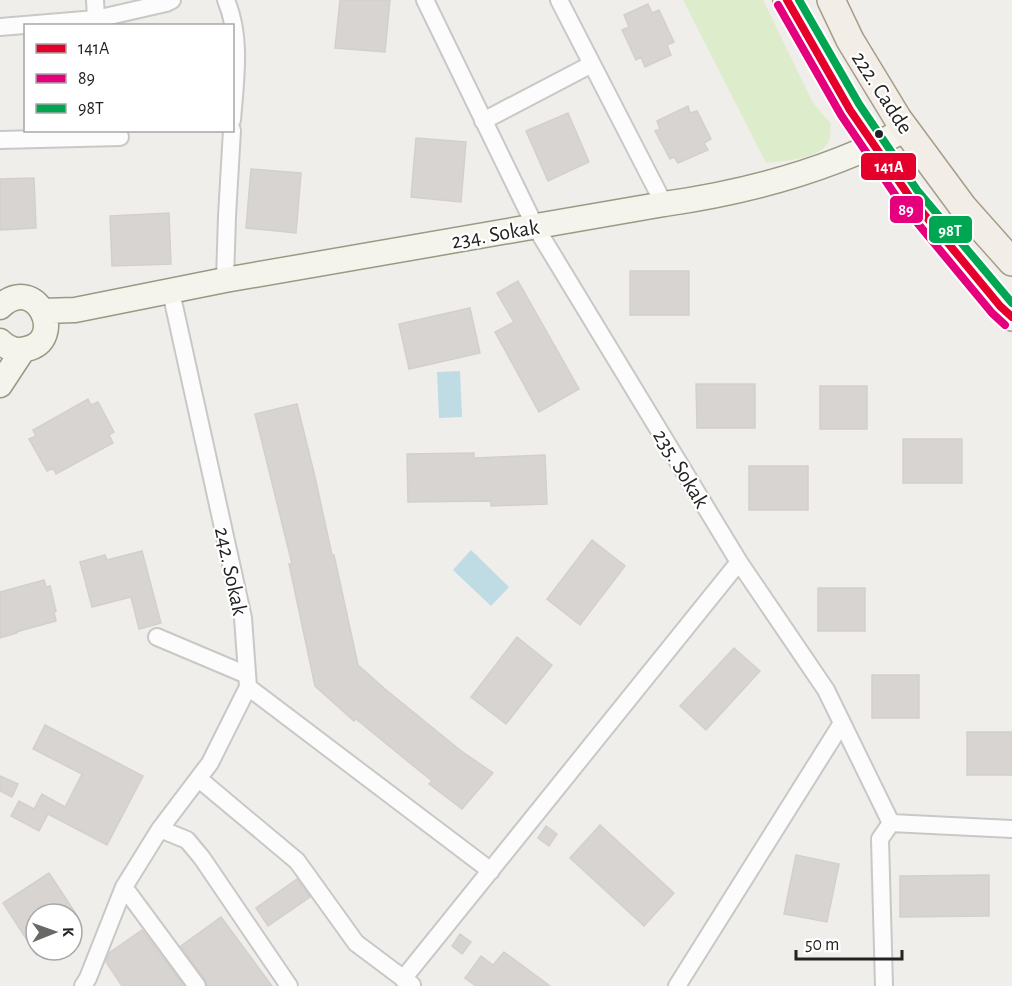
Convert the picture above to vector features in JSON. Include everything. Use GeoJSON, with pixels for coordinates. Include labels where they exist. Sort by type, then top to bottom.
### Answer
{"type":"FeatureCollection","features":[{"type":"Feature","properties":{"kind":"main road","name":"222. Cadde"},"geometry":{"type":"LineString","coordinates":[[787,0],[850,110],[909,196],[1000,306],[1012,317]]}},
{"type":"Feature","properties":{"kind":"main road","name":"222. Cadde"},"geometry":{"type":"LineString","coordinates":[[831,0],[850,40],[898,118],[963,207],[1012,262]]}},
{"type":"Feature","properties":{"kind":"street"},"geometry":{"type":"LineString","coordinates":[[95,0],[96,19]]}},
{"type":"Feature","properties":{"kind":"street"},"geometry":{"type":"LineString","coordinates":[[36,24],[96,19],[112,8],[166,3],[172,0]]}},
{"type":"Feature","properties":{"kind":"street"},"geometry":{"type":"LineString","coordinates":[[226,0],[233,24]]}},
{"type":"Feature","properties":{"kind":"street","name":"235. Sokak"},"geometry":{"type":"LineString","coordinates":[[425,0],[535,226],[739,562],[826,690],[891,824]]}},
{"type":"Feature","properties":{"kind":"street"},"geometry":{"type":"LineString","coordinates":[[559,0],[664,204]]}},
{"type":"Feature","properties":{"kind":"street"},"geometry":{"type":"LineString","coordinates":[[0,27],[24,25]]}},
{"type":"Feature","properties":{"kind":"street"},"geometry":{"type":"LineString","coordinates":[[234,31],[237,54],[234,94]]}},
{"type":"Feature","properties":{"kind":"street"},"geometry":{"type":"LineString","coordinates":[[483,121],[592,64]]}},
{"type":"Feature","properties":{"kind":"street","name":"234. Sokak"},"geometry":{"type":"LineString","coordinates":[[0,385],[23,350],[35,345],[43,336],[44,320],[75,310],[225,280],[712,197],[791,177],[875,146],[906,129]]}},
{"type":"Feature","properties":{"kind":"street"},"geometry":{"type":"LineString","coordinates":[[225,280],[226,216],[232,132]]}},
{"type":"Feature","properties":{"kind":"street"},"geometry":{"type":"LineString","coordinates":[[0,140],[120,137]]}},
{"type":"Feature","properties":{"kind":"street","name":"242. Sokak"},"geometry":{"type":"LineString","coordinates":[[171,292],[243,618],[248,681]]}},
{"type":"Feature","properties":{"kind":"street"},"geometry":{"type":"LineString","coordinates":[[4,300],[23,297],[29,299],[39,306],[44,320]]}},
{"type":"Feature","properties":{"kind":"street"},"geometry":{"type":"LineString","coordinates":[[0,341],[10,348],[23,350]]}},
{"type":"Feature","properties":{"kind":"street"},"geometry":{"type":"LineString","coordinates":[[199,779],[297,861],[356,943],[408,982],[491,871],[739,562]]}},
{"type":"Feature","properties":{"kind":"street"},"geometry":{"type":"LineString","coordinates":[[157,637],[248,681],[491,871]]}},
{"type":"Feature","properties":{"kind":"street"},"geometry":{"type":"LineString","coordinates":[[88,983],[124,887],[160,829],[210,763],[248,681]]}},
{"type":"Feature","properties":{"kind":"street"},"geometry":{"type":"LineString","coordinates":[[677,986],[842,723]]}},
{"type":"Feature","properties":{"kind":"street"},"geometry":{"type":"LineString","coordinates":[[884,986],[880,838],[891,824],[1012,829]]}},
{"type":"Feature","properties":{"kind":"street"},"geometry":{"type":"LineString","coordinates":[[160,829],[187,840],[202,858],[289,986]]}},
{"type":"Feature","properties":{"kind":"street"},"geometry":{"type":"LineString","coordinates":[[124,887],[197,986]]}},
{"type":"Feature","properties":{"kind":"green space"},"geometry":{"type":"Polygon","coordinates":[[[683,0],[763,0],[813,103],[831,124],[829,141],[823,148],[809,156],[766,163],[683,0]]]}},
{"type":"Feature","properties":{"kind":"water"},"geometry":{"type":"Polygon","coordinates":[[[460,371],[462,417],[439,418],[437,372],[460,371]]]}},
{"type":"Feature","properties":{"kind":"water"},"geometry":{"type":"Polygon","coordinates":[[[471,550],[509,587],[491,606],[453,570],[471,550]]]}},
{"type":"Feature","properties":{"kind":"building"},"geometry":{"type":"Polygon","coordinates":[[[340,0],[390,0],[385,52],[335,48],[340,0]]]}},
{"type":"Feature","properties":{"kind":"building"},"geometry":{"type":"Polygon","coordinates":[[[648,4],[652,13],[659,10],[674,42],[667,45],[671,55],[645,67],[641,57],[636,60],[622,30],[629,27],[624,15],[648,4]]]}},
{"type":"Feature","properties":{"kind":"building"},"geometry":{"type":"Polygon","coordinates":[[[688,106],[690,113],[697,111],[711,139],[704,143],[708,150],[678,163],[674,157],[670,159],[655,131],[660,129],[657,121],[688,106]]]}},
{"type":"Feature","properties":{"kind":"building"},"geometry":{"type":"Polygon","coordinates":[[[568,113],[589,162],[548,181],[526,131],[568,113]]]}},
{"type":"Feature","properties":{"kind":"building"},"geometry":{"type":"Polygon","coordinates":[[[416,138],[466,142],[461,202],[411,197],[416,138]]]}},
{"type":"Feature","properties":{"kind":"building"},"geometry":{"type":"Polygon","coordinates":[[[251,169],[301,173],[296,233],[246,228],[251,169]]]}},
{"type":"Feature","properties":{"kind":"building"},"geometry":{"type":"Polygon","coordinates":[[[34,178],[36,228],[0,230],[0,179],[34,178]]]}},
{"type":"Feature","properties":{"kind":"building"},"geometry":{"type":"Polygon","coordinates":[[[169,213],[171,264],[112,266],[110,216],[169,213]]]}},
{"type":"Feature","properties":{"kind":"building"},"geometry":{"type":"Polygon","coordinates":[[[630,271],[689,271],[689,315],[630,315],[630,271]]]}},
{"type":"Feature","properties":{"kind":"building"},"geometry":{"type":"Polygon","coordinates":[[[518,281],[579,389],[539,412],[495,332],[514,322],[497,293],[518,281]]]}},
{"type":"Feature","properties":{"kind":"building"},"geometry":{"type":"Polygon","coordinates":[[[470,308],[480,353],[409,369],[399,324],[470,308]]]}},
{"type":"Feature","properties":{"kind":"building"},"geometry":{"type":"Polygon","coordinates":[[[696,384],[755,384],[755,428],[697,428],[696,384]]]}},
{"type":"Feature","properties":{"kind":"building"},"geometry":{"type":"Polygon","coordinates":[[[820,386],[867,386],[867,429],[820,429],[820,386]]]}},
{"type":"Feature","properties":{"kind":"building"},"geometry":{"type":"Polygon","coordinates":[[[88,399],[91,405],[98,402],[114,432],[109,435],[113,443],[56,474],[53,468],[47,471],[29,439],[36,436],[33,430],[88,399]]]}},
{"type":"Feature","properties":{"kind":"building"},"geometry":{"type":"Polygon","coordinates":[[[297,404],[358,665],[460,750],[493,773],[462,809],[429,784],[432,781],[356,719],[354,721],[315,686],[289,564],[292,564],[255,414],[297,404]]]}},
{"type":"Feature","properties":{"kind":"building"},"geometry":{"type":"Polygon","coordinates":[[[903,439],[962,439],[962,483],[903,483],[903,439]]]}},
{"type":"Feature","properties":{"kind":"building"},"geometry":{"type":"Polygon","coordinates":[[[474,453],[474,458],[545,455],[547,504],[491,506],[491,501],[408,502],[407,454],[474,453]]]}},
{"type":"Feature","properties":{"kind":"building"},"geometry":{"type":"Polygon","coordinates":[[[749,466],[808,466],[808,510],[749,510],[749,466]]]}},
{"type":"Feature","properties":{"kind":"building"},"geometry":{"type":"Polygon","coordinates":[[[592,540],[625,566],[580,625],[547,599],[592,540]]]}},
{"type":"Feature","properties":{"kind":"building"},"geometry":{"type":"Polygon","coordinates":[[[142,551],[161,623],[139,629],[131,597],[92,607],[80,562],[105,555],[107,560],[142,551]]]}},
{"type":"Feature","properties":{"kind":"building"},"geometry":{"type":"Polygon","coordinates":[[[44,580],[46,587],[50,586],[56,621],[0,638],[0,592],[44,580]]]}},
{"type":"Feature","properties":{"kind":"building"},"geometry":{"type":"Polygon","coordinates":[[[818,588],[865,588],[865,631],[818,631],[818,588]]]}},
{"type":"Feature","properties":{"kind":"building"},"geometry":{"type":"Polygon","coordinates":[[[517,637],[552,665],[506,724],[471,697],[517,637]]]}},
{"type":"Feature","properties":{"kind":"building"},"geometry":{"type":"Polygon","coordinates":[[[734,648],[760,671],[706,730],[680,706],[734,648]]]}},
{"type":"Feature","properties":{"kind":"building"},"geometry":{"type":"Polygon","coordinates":[[[872,675],[919,675],[919,718],[872,718],[872,675]]]}},
{"type":"Feature","properties":{"kind":"building"},"geometry":{"type":"Polygon","coordinates":[[[45,725],[143,776],[107,845],[48,814],[39,831],[11,816],[19,801],[34,809],[42,794],[65,807],[82,774],[33,749],[45,725]]]}},
{"type":"Feature","properties":{"kind":"building"},"geometry":{"type":"Polygon","coordinates":[[[967,732],[1012,732],[1012,775],[967,775],[967,732]]]}},
{"type":"Feature","properties":{"kind":"building"},"geometry":{"type":"Polygon","coordinates":[[[0,776],[18,784],[12,797],[0,791],[0,776]]]}},
{"type":"Feature","properties":{"kind":"building"},"geometry":{"type":"Polygon","coordinates":[[[600,825],[674,893],[644,926],[570,858],[600,825]]]}},
{"type":"Feature","properties":{"kind":"building"},"geometry":{"type":"Polygon","coordinates":[[[546,826],[557,834],[549,846],[538,838],[546,826]]]}},
{"type":"Feature","properties":{"kind":"building"},"geometry":{"type":"Polygon","coordinates":[[[796,855],[839,864],[827,922],[784,914],[796,855]]]}},
{"type":"Feature","properties":{"kind":"building"},"geometry":{"type":"Polygon","coordinates":[[[49,873],[68,902],[24,902],[24,935],[3,903],[49,873]]]}},
{"type":"Feature","properties":{"kind":"building"},"geometry":{"type":"Polygon","coordinates":[[[989,875],[989,916],[900,917],[900,876],[989,875]]]}},
{"type":"Feature","properties":{"kind":"building"},"geometry":{"type":"Polygon","coordinates":[[[297,879],[310,897],[268,926],[256,908],[297,879]]]}},
{"type":"Feature","properties":{"kind":"building"},"geometry":{"type":"Polygon","coordinates":[[[221,917],[272,986],[207,986],[181,946],[221,917]]]}},
{"type":"Feature","properties":{"kind":"building"},"geometry":{"type":"Polygon","coordinates":[[[142,930],[184,986],[122,986],[106,962],[109,953],[142,930]]]}},
{"type":"Feature","properties":{"kind":"building"},"geometry":{"type":"Polygon","coordinates":[[[460,934],[471,942],[462,954],[452,946],[460,934]]]}},
{"type":"Feature","properties":{"kind":"building"},"geometry":{"type":"Polygon","coordinates":[[[504,952],[550,986],[476,986],[465,978],[481,956],[493,965],[504,952]]]}},
{"type":"Feature","properties":{"kind":"transit line","name":"141A"},"geometry":{"type":"LineString","coordinates":[[787,0],[850,110],[909,196],[1000,306],[1012,317]]}},
{"type":"Feature","properties":{"kind":"transit line","name":"98T"},"geometry":{"type":"LineString","coordinates":[[799,0],[859,104],[917,190],[1012,303]]}},
{"type":"Feature","properties":{"kind":"transit line","name":"89"},"geometry":{"type":"LineString","coordinates":[[778,5],[841,115],[900,202],[992,313],[1005,325]]}}]}
